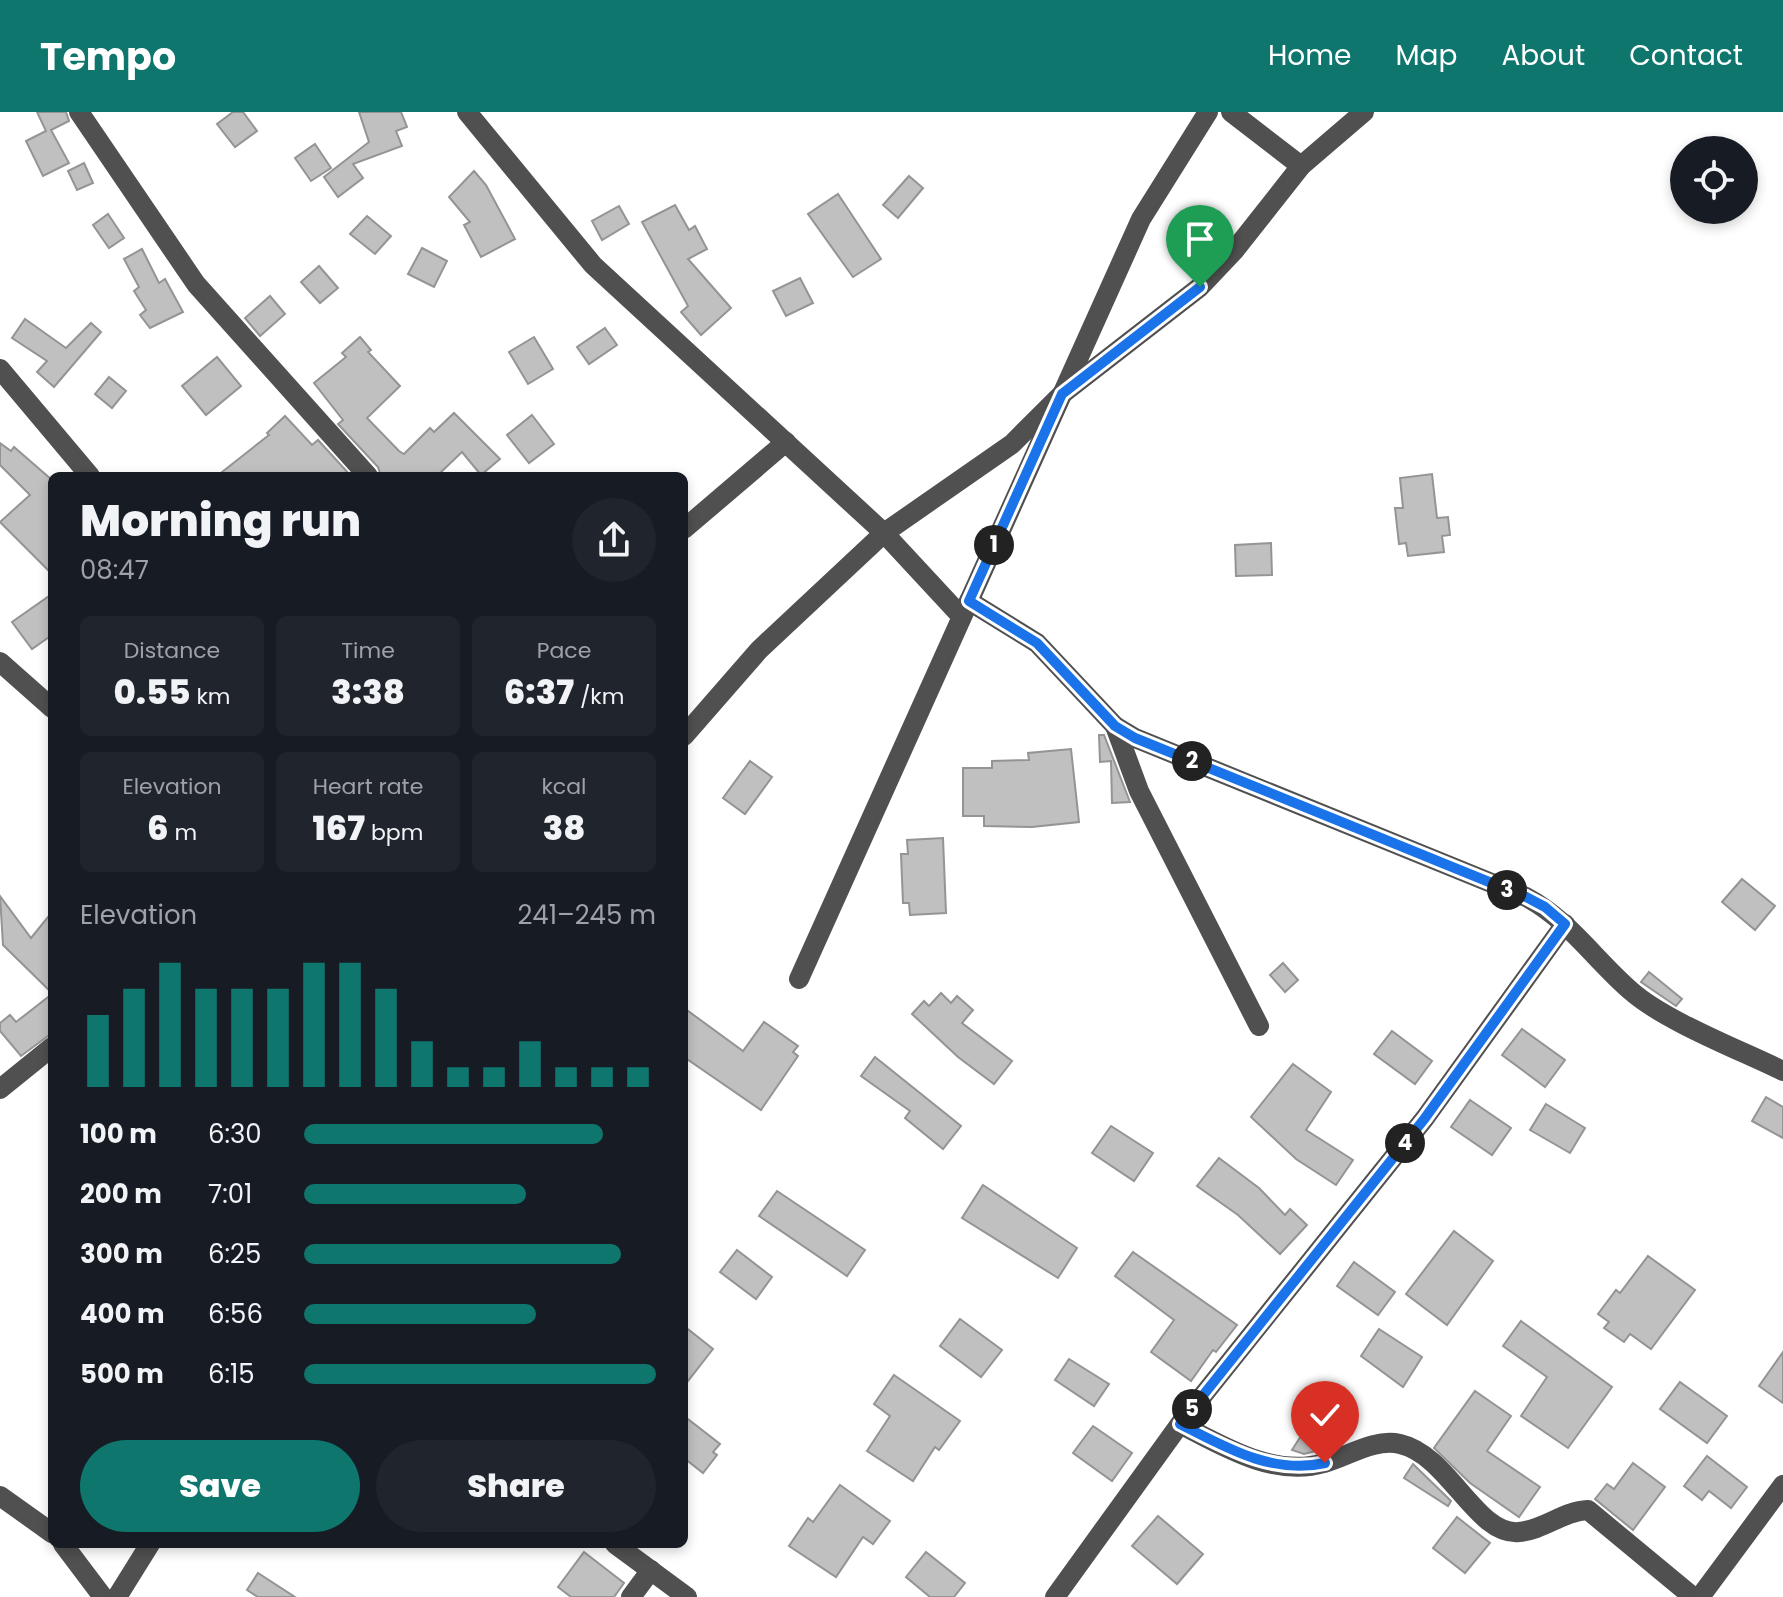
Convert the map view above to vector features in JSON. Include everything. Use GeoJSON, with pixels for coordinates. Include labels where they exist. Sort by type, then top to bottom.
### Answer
{"type":"FeatureCollection","features":[{"type":"Feature","properties":{"kind":"street"},"geometry":{"type":"LineString","coordinates":[[79,112],[196,284],[364,472]]}},
{"type":"Feature","properties":{"kind":"street"},"geometry":{"type":"LineString","coordinates":[[467,112],[593,265],[696,363],[965,608],[1037,643],[1115,726],[1135,738],[1526,897],[1545,907],[1565,924],[1632,992],[1654,1007],[1783,1071]]}},
{"type":"Feature","properties":{"kind":"street"},"geometry":{"type":"LineString","coordinates":[[799,979],[1141,219],[1208,112]]}},
{"type":"Feature","properties":{"kind":"street"},"geometry":{"type":"LineString","coordinates":[[1231,112],[1301,166]]}},
{"type":"Feature","properties":{"kind":"street"},"geometry":{"type":"LineString","coordinates":[[688,731],[759,650],[884,533],[1012,444],[1062,394],[1200,287],[1234,251],[1301,166],[1364,112]]}},
{"type":"Feature","properties":{"kind":"street"},"geometry":{"type":"LineString","coordinates":[[0,369],[87,472]]}},
{"type":"Feature","properties":{"kind":"street"},"geometry":{"type":"LineString","coordinates":[[688,526],[786,442]]}},
{"type":"Feature","properties":{"kind":"street"},"geometry":{"type":"LineString","coordinates":[[0,662],[48,704]]}},
{"type":"Feature","properties":{"kind":"street"},"geometry":{"type":"LineString","coordinates":[[1115,726],[1139,791],[1259,1026]]}},
{"type":"Feature","properties":{"kind":"street"},"geometry":{"type":"LineString","coordinates":[[1055,1597],[1180,1424],[1425,1118],[1565,924]]}},
{"type":"Feature","properties":{"kind":"street"},"geometry":{"type":"LineString","coordinates":[[0,1089],[48,1050]]}},
{"type":"Feature","properties":{"kind":"street"},"geometry":{"type":"LineString","coordinates":[[1180,1424],[1259,1461],[1290,1467],[1307,1467],[1376,1445],[1397,1443],[1414,1449],[1442,1468],[1472,1508],[1505,1531],[1519,1532],[1575,1511],[1588,1510],[1693,1597]]}},
{"type":"Feature","properties":{"kind":"street"},"geometry":{"type":"LineString","coordinates":[[1700,1597],[1783,1485]]}},
{"type":"Feature","properties":{"kind":"street"},"geometry":{"type":"LineString","coordinates":[[0,1496],[48,1530]]}},
{"type":"Feature","properties":{"kind":"street"},"geometry":{"type":"LineString","coordinates":[[66,1548],[103,1597]]}},
{"type":"Feature","properties":{"kind":"street"},"geometry":{"type":"LineString","coordinates":[[117,1597],[148,1548]]}},
{"type":"Feature","properties":{"kind":"street"},"geometry":{"type":"LineString","coordinates":[[621,1548],[687,1597]]}},
{"type":"Feature","properties":{"kind":"street"},"geometry":{"type":"LineString","coordinates":[[631,1597],[651,1570]]}},
{"type":"Feature","properties":{"kind":"building"},"geometry":{"type":"Polygon","coordinates":[[[37,112],[66,112],[69,121],[51,130],[69,163],[43,176],[26,141],[46,131],[37,112]]]}},
{"type":"Feature","properties":{"kind":"building"},"geometry":{"type":"Polygon","coordinates":[[[233,112],[243,112],[257,131],[235,147],[217,124],[233,112]]]}},
{"type":"Feature","properties":{"kind":"building"},"geometry":{"type":"Polygon","coordinates":[[[359,112],[401,112],[407,127],[396,131],[402,146],[353,164],[363,178],[338,197],[324,177],[369,142],[359,112]]]}},
{"type":"Feature","properties":{"kind":"building"},"geometry":{"type":"Polygon","coordinates":[[[315,144],[331,168],[311,181],[295,158],[315,144]]]}},
{"type":"Feature","properties":{"kind":"building"},"geometry":{"type":"Polygon","coordinates":[[[84,163],[93,183],[77,190],[68,171],[84,163]]]}},
{"type":"Feature","properties":{"kind":"building"},"geometry":{"type":"Polygon","coordinates":[[[474,171],[486,185],[515,239],[481,257],[464,225],[470,222],[449,197],[474,171]]]}},
{"type":"Feature","properties":{"kind":"building"},"geometry":{"type":"Polygon","coordinates":[[[909,176],[923,188],[898,218],[883,205],[909,176]]]}},
{"type":"Feature","properties":{"kind":"building"},"geometry":{"type":"Polygon","coordinates":[[[838,194],[881,259],[853,277],[808,214],[838,194]]]}},
{"type":"Feature","properties":{"kind":"building"},"geometry":{"type":"Polygon","coordinates":[[[675,205],[689,230],[695,226],[707,249],[688,259],[731,308],[701,335],[681,312],[688,306],[642,222],[675,205]]]}},
{"type":"Feature","properties":{"kind":"building"},"geometry":{"type":"Polygon","coordinates":[[[619,206],[629,224],[602,240],[592,221],[619,206]]]}},
{"type":"Feature","properties":{"kind":"building"},"geometry":{"type":"Polygon","coordinates":[[[108,214],[124,238],[109,248],[93,225],[108,214]]]}},
{"type":"Feature","properties":{"kind":"building"},"geometry":{"type":"Polygon","coordinates":[[[367,216],[391,236],[375,254],[350,234],[367,216]]]}},
{"type":"Feature","properties":{"kind":"building"},"geometry":{"type":"Polygon","coordinates":[[[422,248],[447,261],[434,287],[408,274],[422,248]]]}},
{"type":"Feature","properties":{"kind":"building"},"geometry":{"type":"Polygon","coordinates":[[[142,249],[159,283],[165,279],[183,312],[150,328],[140,315],[146,310],[134,291],[139,287],[124,259],[142,249]]]}},
{"type":"Feature","properties":{"kind":"building"},"geometry":{"type":"Polygon","coordinates":[[[319,266],[338,288],[320,303],[301,282],[319,266]]]}},
{"type":"Feature","properties":{"kind":"building"},"geometry":{"type":"Polygon","coordinates":[[[800,278],[813,303],[786,316],[773,291],[800,278]]]}},
{"type":"Feature","properties":{"kind":"building"},"geometry":{"type":"Polygon","coordinates":[[[270,296],[285,314],[260,336],[245,318],[270,296]]]}},
{"type":"Feature","properties":{"kind":"building"},"geometry":{"type":"Polygon","coordinates":[[[25,319],[66,348],[91,323],[101,332],[54,387],[37,372],[47,361],[12,338],[25,319]]]}},
{"type":"Feature","properties":{"kind":"building"},"geometry":{"type":"Polygon","coordinates":[[[605,328],[617,345],[589,364],[577,347],[605,328]]]}},
{"type":"Feature","properties":{"kind":"building"},"geometry":{"type":"Polygon","coordinates":[[[360,337],[371,350],[368,352],[400,386],[367,418],[399,451],[404,454],[430,428],[434,432],[454,413],[500,459],[485,472],[479,472],[462,452],[441,472],[380,472],[338,424],[343,420],[314,383],[346,357],[342,353],[360,337]]]}},
{"type":"Feature","properties":{"kind":"building"},"geometry":{"type":"Polygon","coordinates":[[[534,337],[553,369],[528,384],[509,352],[534,337]]]}},
{"type":"Feature","properties":{"kind":"building"},"geometry":{"type":"Polygon","coordinates":[[[217,357],[241,386],[206,415],[182,386],[217,357]]]}},
{"type":"Feature","properties":{"kind":"building"},"geometry":{"type":"Polygon","coordinates":[[[109,377],[126,391],[112,408],[95,394],[109,377]]]}},
{"type":"Feature","properties":{"kind":"building"},"geometry":{"type":"Polygon","coordinates":[[[532,415],[554,444],[529,463],[507,435],[532,415]]]}},
{"type":"Feature","properties":{"kind":"building"},"geometry":{"type":"Polygon","coordinates":[[[285,416],[312,445],[318,440],[347,472],[222,472],[269,435],[267,433],[285,416]]]}},
{"type":"Feature","properties":{"kind":"building"},"geometry":{"type":"Polygon","coordinates":[[[0,443],[11,451],[14,447],[48,477],[48,570],[0,522],[30,495],[0,465],[0,443]]]}},
{"type":"Feature","properties":{"kind":"building"},"geometry":{"type":"Polygon","coordinates":[[[1432,474],[1437,518],[1448,517],[1450,535],[1442,536],[1444,552],[1408,556],[1406,543],[1399,544],[1395,508],[1403,508],[1400,478],[1432,474]]]}},
{"type":"Feature","properties":{"kind":"building"},"geometry":{"type":"Polygon","coordinates":[[[1271,543],[1272,575],[1236,576],[1235,545],[1271,543]]]}},
{"type":"Feature","properties":{"kind":"building"},"geometry":{"type":"Polygon","coordinates":[[[48,597],[48,638],[32,649],[12,622],[48,597]]]}},
{"type":"Feature","properties":{"kind":"building"},"geometry":{"type":"Polygon","coordinates":[[[1099,735],[1104,735],[1130,802],[1112,803],[1111,761],[1100,762],[1099,735]]]}},
{"type":"Feature","properties":{"kind":"building"},"geometry":{"type":"Polygon","coordinates":[[[1071,749],[1079,822],[1032,827],[984,826],[984,816],[963,816],[963,768],[992,768],[992,761],[1029,760],[1028,753],[1071,749]]]}},
{"type":"Feature","properties":{"kind":"building"},"geometry":{"type":"Polygon","coordinates":[[[750,761],[772,777],[745,814],[723,798],[750,761]]]}},
{"type":"Feature","properties":{"kind":"building"},"geometry":{"type":"Polygon","coordinates":[[[943,838],[946,913],[910,915],[909,903],[903,903],[901,854],[908,854],[907,840],[943,838]]]}},
{"type":"Feature","properties":{"kind":"building"},"geometry":{"type":"Polygon","coordinates":[[[1742,879],[1775,906],[1755,930],[1722,902],[1742,879]]]}},
{"type":"Feature","properties":{"kind":"building"},"geometry":{"type":"Polygon","coordinates":[[[0,896],[31,938],[48,917],[48,989],[3,945],[0,896]]]}},
{"type":"Feature","properties":{"kind":"building"},"geometry":{"type":"Polygon","coordinates":[[[1283,963],[1298,980],[1285,992],[1270,975],[1283,963]]]}},
{"type":"Feature","properties":{"kind":"building"},"geometry":{"type":"Polygon","coordinates":[[[1649,972],[1682,999],[1676,1006],[1641,982],[1649,972]]]}},
{"type":"Feature","properties":{"kind":"building"},"geometry":{"type":"Polygon","coordinates":[[[941,993],[951,1003],[957,996],[973,1010],[962,1023],[1012,1061],[994,1084],[958,1057],[912,1014],[924,1001],[929,1006],[941,993]]]}},
{"type":"Feature","properties":{"kind":"building"},"geometry":{"type":"Polygon","coordinates":[[[48,997],[48,1036],[21,1056],[0,1031],[0,1023],[10,1015],[16,1022],[48,997]]]}},
{"type":"Feature","properties":{"kind":"building"},"geometry":{"type":"Polygon","coordinates":[[[688,1011],[743,1051],[764,1022],[798,1046],[793,1052],[798,1056],[761,1110],[688,1060],[688,1011]]]}},
{"type":"Feature","properties":{"kind":"building"},"geometry":{"type":"Polygon","coordinates":[[[1522,1029],[1565,1060],[1545,1087],[1502,1055],[1522,1029]]]}},
{"type":"Feature","properties":{"kind":"building"},"geometry":{"type":"Polygon","coordinates":[[[1392,1031],[1432,1061],[1415,1084],[1374,1054],[1392,1031]]]}},
{"type":"Feature","properties":{"kind":"building"},"geometry":{"type":"Polygon","coordinates":[[[875,1057],[961,1126],[943,1149],[905,1118],[910,1111],[861,1076],[875,1057]]]}},
{"type":"Feature","properties":{"kind":"building"},"geometry":{"type":"Polygon","coordinates":[[[1293,1064],[1331,1092],[1306,1130],[1353,1160],[1336,1185],[1296,1159],[1251,1117],[1293,1064]]]}},
{"type":"Feature","properties":{"kind":"building"},"geometry":{"type":"Polygon","coordinates":[[[1766,1097],[1783,1107],[1783,1138],[1752,1121],[1766,1097]]]}},
{"type":"Feature","properties":{"kind":"building"},"geometry":{"type":"Polygon","coordinates":[[[1470,1100],[1511,1128],[1492,1155],[1451,1127],[1470,1100]]]}},
{"type":"Feature","properties":{"kind":"building"},"geometry":{"type":"Polygon","coordinates":[[[1546,1104],[1585,1128],[1570,1153],[1530,1130],[1546,1104]]]}},
{"type":"Feature","properties":{"kind":"building"},"geometry":{"type":"Polygon","coordinates":[[[1111,1126],[1153,1153],[1134,1181],[1092,1153],[1111,1126]]]}},
{"type":"Feature","properties":{"kind":"building"},"geometry":{"type":"Polygon","coordinates":[[[1219,1158],[1259,1188],[1285,1215],[1290,1209],[1307,1225],[1280,1254],[1238,1215],[1197,1186],[1219,1158]]]}},
{"type":"Feature","properties":{"kind":"building"},"geometry":{"type":"Polygon","coordinates":[[[983,1185],[1077,1248],[1058,1278],[962,1218],[983,1185]]]}},
{"type":"Feature","properties":{"kind":"building"},"geometry":{"type":"Polygon","coordinates":[[[777,1191],[865,1250],[847,1276],[759,1216],[777,1191]]]}},
{"type":"Feature","properties":{"kind":"building"},"geometry":{"type":"Polygon","coordinates":[[[1454,1231],[1493,1261],[1447,1325],[1406,1294],[1454,1231]]]}},
{"type":"Feature","properties":{"kind":"building"},"geometry":{"type":"Polygon","coordinates":[[[737,1250],[772,1277],[756,1299],[720,1272],[737,1250]]]}},
{"type":"Feature","properties":{"kind":"building"},"geometry":{"type":"Polygon","coordinates":[[[1133,1252],[1237,1325],[1216,1352],[1213,1350],[1191,1381],[1151,1352],[1174,1320],[1115,1276],[1133,1252]]]}},
{"type":"Feature","properties":{"kind":"building"},"geometry":{"type":"Polygon","coordinates":[[[1648,1256],[1695,1290],[1651,1349],[1630,1334],[1624,1342],[1604,1328],[1609,1322],[1598,1314],[1616,1290],[1620,1293],[1648,1256]]]}},
{"type":"Feature","properties":{"kind":"building"},"geometry":{"type":"Polygon","coordinates":[[[1354,1262],[1395,1292],[1378,1315],[1337,1286],[1354,1262]]]}},
{"type":"Feature","properties":{"kind":"building"},"geometry":{"type":"Polygon","coordinates":[[[960,1319],[1002,1350],[981,1377],[940,1346],[960,1319]]]}},
{"type":"Feature","properties":{"kind":"building"},"geometry":{"type":"Polygon","coordinates":[[[1521,1321],[1612,1387],[1568,1448],[1521,1416],[1547,1377],[1503,1346],[1521,1321]]]}},
{"type":"Feature","properties":{"kind":"building"},"geometry":{"type":"Polygon","coordinates":[[[688,1329],[713,1349],[688,1381],[688,1329]]]}},
{"type":"Feature","properties":{"kind":"building"},"geometry":{"type":"Polygon","coordinates":[[[1379,1329],[1422,1357],[1403,1387],[1361,1356],[1379,1329]]]}},
{"type":"Feature","properties":{"kind":"building"},"geometry":{"type":"Polygon","coordinates":[[[1783,1352],[1783,1403],[1759,1386],[1783,1352]]]}},
{"type":"Feature","properties":{"kind":"building"},"geometry":{"type":"Polygon","coordinates":[[[1069,1359],[1109,1384],[1094,1406],[1055,1380],[1069,1359]]]}},
{"type":"Feature","properties":{"kind":"building"},"geometry":{"type":"Polygon","coordinates":[[[894,1375],[960,1421],[939,1450],[935,1447],[913,1481],[867,1451],[890,1416],[874,1404],[894,1375]]]}},
{"type":"Feature","properties":{"kind":"building"},"geometry":{"type":"Polygon","coordinates":[[[1680,1382],[1727,1416],[1707,1443],[1660,1409],[1680,1382]]]}},
{"type":"Feature","properties":{"kind":"building"},"geometry":{"type":"Polygon","coordinates":[[[1475,1391],[1511,1416],[1487,1451],[1540,1487],[1519,1517],[1470,1483],[1434,1448],[1475,1391]]]}},
{"type":"Feature","properties":{"kind":"building"},"geometry":{"type":"Polygon","coordinates":[[[688,1419],[720,1444],[713,1452],[717,1455],[703,1473],[688,1461],[688,1419]]]}},
{"type":"Feature","properties":{"kind":"building"},"geometry":{"type":"Polygon","coordinates":[[[1093,1426],[1132,1453],[1112,1481],[1073,1453],[1093,1426]]]}},
{"type":"Feature","properties":{"kind":"building"},"geometry":{"type":"Polygon","coordinates":[[[1306,1428],[1335,1446],[1304,1454],[1292,1450],[1306,1428]]]}},
{"type":"Feature","properties":{"kind":"building"},"geometry":{"type":"Polygon","coordinates":[[[1707,1456],[1747,1487],[1731,1508],[1709,1491],[1702,1500],[1684,1486],[1707,1456]]]}},
{"type":"Feature","properties":{"kind":"building"},"geometry":{"type":"Polygon","coordinates":[[[1633,1463],[1665,1487],[1633,1530],[1595,1499],[1607,1484],[1614,1489],[1633,1463]]]}},
{"type":"Feature","properties":{"kind":"building"},"geometry":{"type":"Polygon","coordinates":[[[1413,1464],[1451,1501],[1448,1506],[1404,1478],[1413,1464]]]}},
{"type":"Feature","properties":{"kind":"building"},"geometry":{"type":"Polygon","coordinates":[[[840,1485],[890,1521],[873,1544],[863,1537],[836,1577],[789,1546],[808,1518],[813,1522],[840,1485]]]}},
{"type":"Feature","properties":{"kind":"building"},"geometry":{"type":"Polygon","coordinates":[[[1158,1516],[1203,1554],[1177,1584],[1132,1546],[1158,1516]]]}},
{"type":"Feature","properties":{"kind":"building"},"geometry":{"type":"Polygon","coordinates":[[[1457,1517],[1490,1543],[1465,1573],[1433,1548],[1457,1517]]]}},
{"type":"Feature","properties":{"kind":"building"},"geometry":{"type":"Polygon","coordinates":[[[584,1552],[624,1583],[614,1597],[571,1597],[558,1587],[584,1552]]]}},
{"type":"Feature","properties":{"kind":"building"},"geometry":{"type":"Polygon","coordinates":[[[926,1552],[965,1583],[954,1597],[930,1597],[906,1577],[926,1552]]]}},
{"type":"Feature","properties":{"kind":"building"},"geometry":{"type":"Polygon","coordinates":[[[258,1573],[295,1597],[258,1597],[247,1590],[258,1573]]]}},
{"type":"Feature","properties":{"kind":"route"},"geometry":{"type":"LineString","coordinates":[[1200,287],[1062,394],[969,601],[1037,643],[1115,726],[1135,738],[1526,897],[1545,907],[1565,924],[1425,1118],[1180,1424],[1259,1461],[1290,1467],[1325,1463]]}}]}
